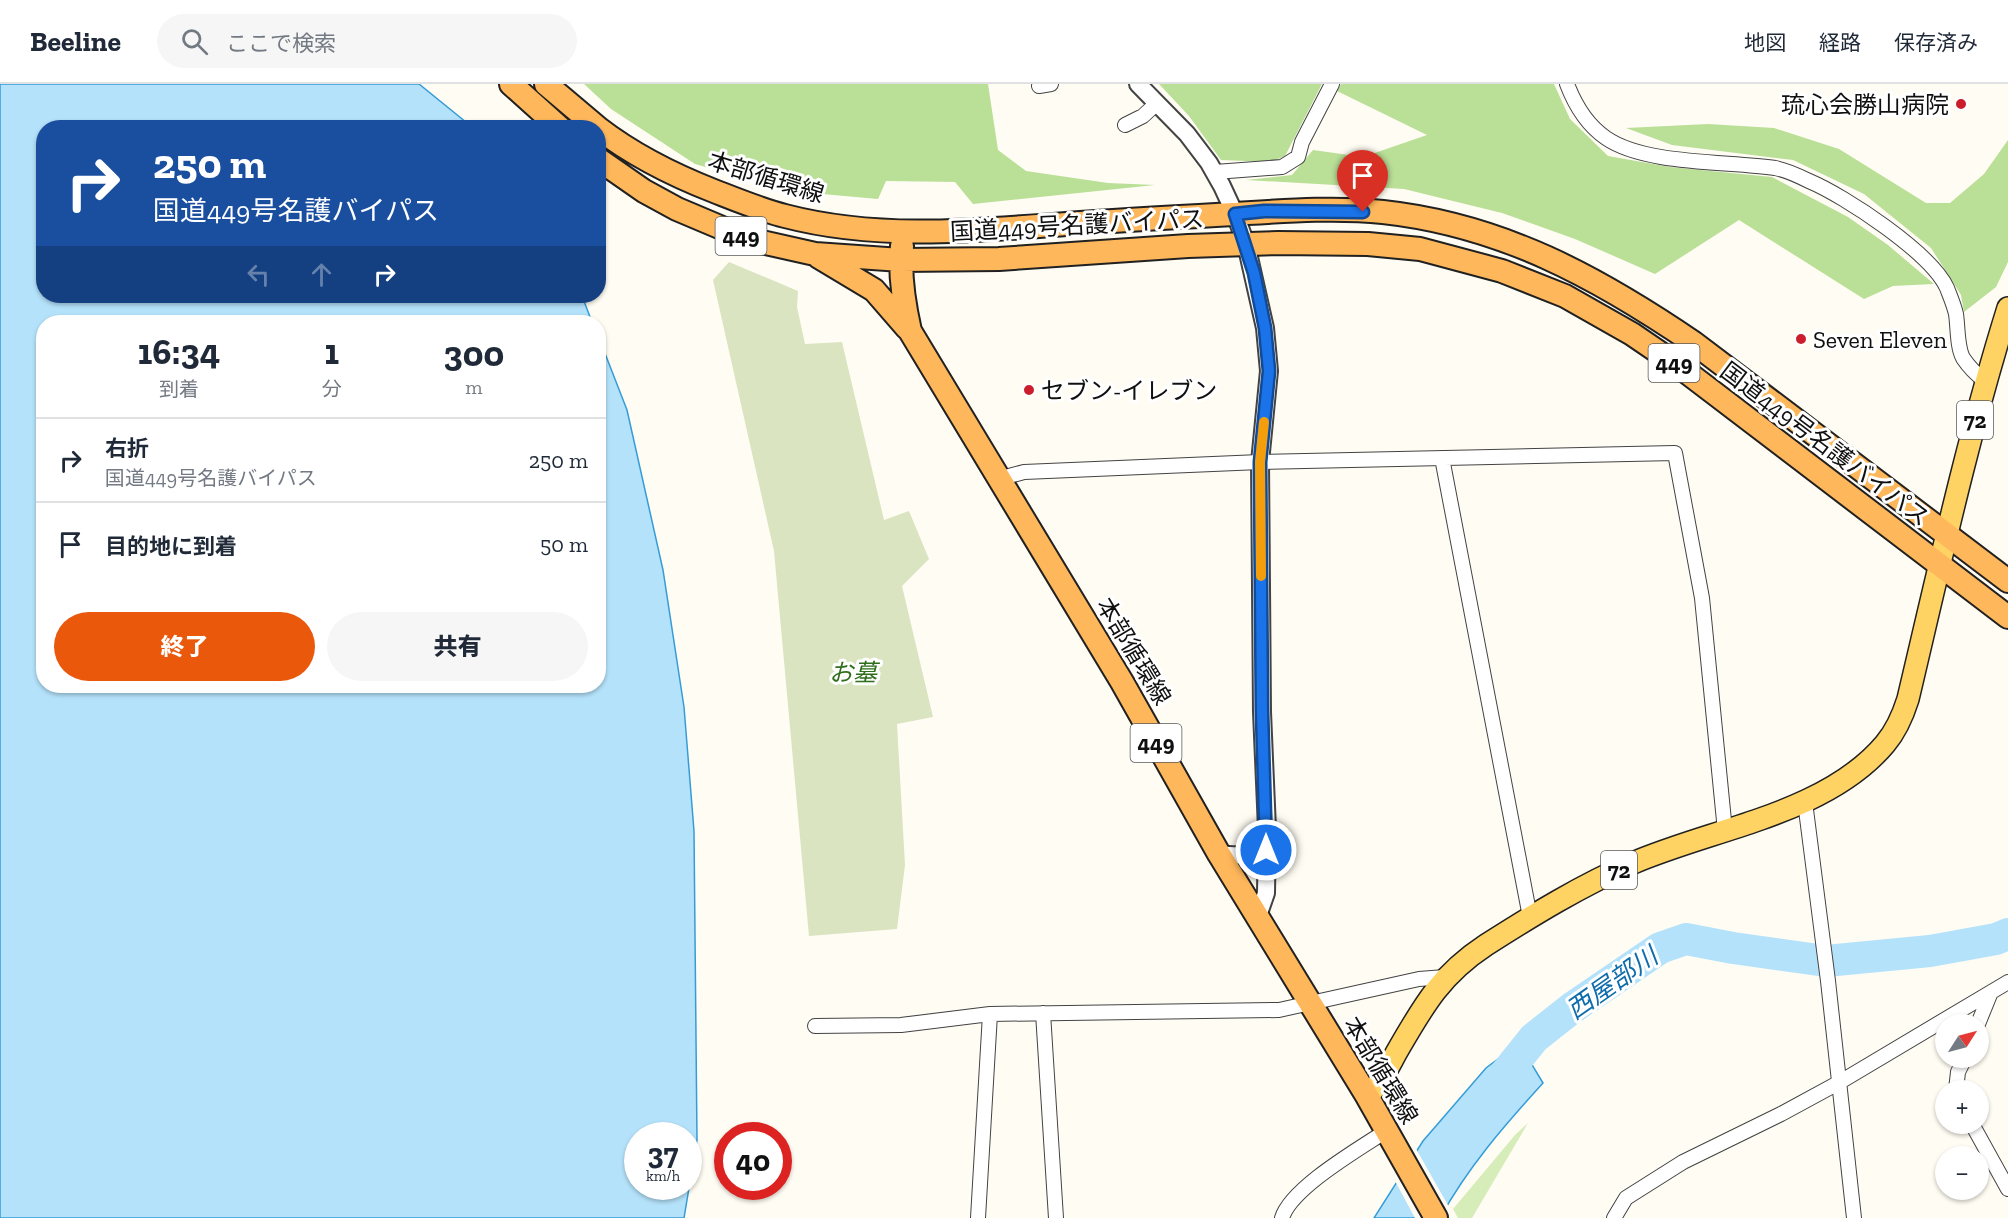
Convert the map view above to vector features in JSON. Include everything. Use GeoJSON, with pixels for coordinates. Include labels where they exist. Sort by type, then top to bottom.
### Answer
{"type":"FeatureCollection","features":[{"type":"Feature","properties":{"kind":"highway"},"geometry":{"type":"LineString","coordinates":[[511,84],[551,120]]}},
{"type":"Feature","properties":{"kind":"highway","name":"本部循環線"},"geometry":{"type":"LineString","coordinates":[[546,84],[589,120]]}},
{"type":"Feature","properties":{"kind":"highway","name":"本部循環線"},"geometry":{"type":"LineString","coordinates":[[606,134],[625,148],[688,181],[784,216],[818,223],[904,232],[901,260],[904,303],[909,331],[1122,682],[1257,919],[1367,1096],[1436,1218]]}},
{"type":"Feature","properties":{"kind":"highway","name":"449"},"geometry":{"type":"LineString","coordinates":[[606,165],[644,191],[676,209],[748,239],[815,254],[901,260]]}},
{"type":"Feature","properties":{"kind":"highway","name":"国道449号名護バイパス"},"geometry":{"type":"LineString","coordinates":[[904,232],[968,232],[1274,211],[1382,212],[1429,220],[1512,242],[1577,271],[1644,309],[1694,343],[2008,581]]}},
{"type":"Feature","properties":{"kind":"highway","name":"国道449号名護バイパス"},"geometry":{"type":"LineString","coordinates":[[901,260],[999,259],[1245,244],[1368,244],[1420,249],[1502,271],[1565,296],[1632,334],[1676,364],[2008,617]]}},
{"type":"Feature","properties":{"kind":"highway"},"geometry":{"type":"LineString","coordinates":[[815,254],[874,290],[909,331]]}},
{"type":"Feature","properties":{"kind":"main road","name":"72"},"geometry":{"type":"LineString","coordinates":[[1367,1096],[1378,1086],[1422,1008],[1445,977],[1461,962],[1530,917],[1631,863],[1805,802],[1858,768],[1885,744],[1895,730],[1908,699],[1985,381],[2008,308]]}},
{"type":"Feature","properties":{"kind":"street"},"geometry":{"type":"LineString","coordinates":[[1138,84],[1187,134],[1215,172],[1235,214],[1245,244],[1265,328],[1269,371],[1260,462],[1262,712],[1267,829],[1266,893],[1257,919]]}},
{"type":"Feature","properties":{"kind":"street"},"geometry":{"type":"LineString","coordinates":[[1215,172],[1282,168],[1298,157],[1302,142],[1332,84]]}},
{"type":"Feature","properties":{"kind":"street"},"geometry":{"type":"LineString","coordinates":[[1567,84],[1573,99],[1590,124],[1608,139],[1625,147],[1661,156],[1777,168],[1844,198],[1896,236],[1918,255],[1946,286],[1955,312],[1962,357],[1976,375],[1985,381]]}},
{"type":"Feature","properties":{"kind":"street"},"geometry":{"type":"LineString","coordinates":[[1125,125],[1143,116],[1157,103]]}},
{"type":"Feature","properties":{"kind":"street"},"geometry":{"type":"LineString","coordinates":[[998,479],[1024,472],[1260,462],[1675,453],[1702,598],[1725,831]]}},
{"type":"Feature","properties":{"kind":"street"},"geometry":{"type":"LineString","coordinates":[[1442,458],[1530,917]]}},
{"type":"Feature","properties":{"kind":"street"},"geometry":{"type":"LineString","coordinates":[[1805,802],[1840,1082],[1854,1218]]}},
{"type":"Feature","properties":{"kind":"street"},"geometry":{"type":"LineString","coordinates":[[1219,854],[1241,857],[1248,854],[1258,848],[1267,829]]}},
{"type":"Feature","properties":{"kind":"street"},"geometry":{"type":"LineString","coordinates":[[815,1026],[901,1025],[990,1014],[1279,1010],[1419,979],[1445,977]]}},
{"type":"Feature","properties":{"kind":"street"},"geometry":{"type":"LineString","coordinates":[[1614,1218],[1626,1198],[1683,1162],[1840,1082],[2008,982]]}},
{"type":"Feature","properties":{"kind":"street"},"geometry":{"type":"LineString","coordinates":[[1982,1014],[1991,992]]}},
{"type":"Feature","properties":{"kind":"street"},"geometry":{"type":"LineString","coordinates":[[1043,1013],[1056,1218]]}},
{"type":"Feature","properties":{"kind":"street"},"geometry":{"type":"LineString","coordinates":[[978,1218],[990,1014]]}},
{"type":"Feature","properties":{"kind":"street"},"geometry":{"type":"LineString","coordinates":[[1282,1218],[1285,1209],[1299,1193],[1386,1131]]}},
{"type":"Feature","properties":{"kind":"street"},"geometry":{"type":"LineString","coordinates":[[1978,1134],[2008,1189]]}},
{"type":"Feature","properties":{"kind":"green space"},"geometry":{"type":"Polygon","coordinates":[[[584,84],[988,84],[998,150],[1026,171],[1108,183],[1155,185],[973,204],[955,182],[886,181],[878,199],[789,191],[695,164],[611,109],[584,84]]]}},
{"type":"Feature","properties":{"kind":"green space"},"geometry":{"type":"Polygon","coordinates":[[[1159,84],[1322,84],[1285,156],[1271,162],[1221,160],[1189,116],[1159,84]]]}},
{"type":"Feature","properties":{"kind":"green space"},"geometry":{"type":"Polygon","coordinates":[[[1341,84],[1554,84],[1570,119],[1608,156],[1670,167],[1772,177],[1848,217],[1888,245],[1934,284],[1893,286],[1864,299],[1739,220],[1655,274],[1575,239],[1502,213],[1404,189],[1246,180],[1292,175],[1313,150],[1363,157],[1427,135],[1337,91],[1341,84]]]}},
{"type":"Feature","properties":{"kind":"green space"},"geometry":{"type":"Polygon","coordinates":[[[1708,124],[1774,128],[1839,149],[1926,203],[1950,203],[1984,174],[2008,140],[2008,262],[1996,287],[1964,312],[1961,295],[1931,248],[1864,194],[1793,160],[1672,145],[1626,128],[1708,124]]]}},
{"type":"Feature","properties":{"kind":"green space","name":"お墓"},"geometry":{"type":"Polygon","coordinates":[[[729,262],[798,291],[797,307],[805,344],[842,342],[884,520],[909,511],[929,559],[902,586],[933,717],[897,724],[905,865],[897,929],[809,936],[774,551],[713,280],[729,262]]]}},
{"type":"Feature","properties":{"kind":"green space"},"geometry":{"type":"Polygon","coordinates":[[[1528,1123],[1472,1218],[1458,1218],[1453,1209],[1515,1135],[1528,1123]]]}},
{"type":"Feature","properties":{"kind":"water"},"geometry":{"type":"Polygon","coordinates":[[[0,84],[419,84],[463,120],[36,120],[36,303],[585,303],[589,315],[36,315],[36,693],[606,693],[606,356],[627,410],[663,570],[684,707],[694,831],[697,1122],[624,1122],[624,1200],[687,1200],[684,1218],[0,1218],[0,84]]]}},
{"type":"Feature","properties":{"kind":"water"},"geometry":{"type":"Polygon","coordinates":[[[1519,1043],[1543,1083],[1475,1164],[1440,1218],[1374,1218],[1423,1141],[1486,1068],[1519,1043]]]}},
{"type":"Feature","properties":{"kind":"pier"},"geometry":{"type":"Polygon","coordinates":[[[1415,1147],[1449,1207],[1443,1218],[1415,1218],[1394,1179],[1415,1147]]]}},
{"type":"Feature","properties":{"kind":"waterway","name":"西屋部川"},"geometry":{"type":"LineString","coordinates":[[1498,1083],[1534,1038],[1572,1008],[1660,948],[1686,939],[1826,961],[1930,951],[1996,939],[2008,934]]}},
{"type":"Feature","properties":{"kind":"slow traffic"},"geometry":{"type":"LineString","coordinates":[[1261,576],[1260,462],[1264,422]]}},
{"type":"Feature","properties":{"kind":"place","name":"琉心会勝山病院"},"geometry":{"type":"Point","coordinates":[1961,104]}},
{"type":"Feature","properties":{"kind":"place","name":"Seven Eleven"},"geometry":{"type":"Point","coordinates":[1801,339]}},
{"type":"Feature","properties":{"kind":"place","name":"セブン-イレブン"},"geometry":{"type":"Point","coordinates":[1029,390]}},
{"type":"Feature","properties":{"kind":"route"},"geometry":{"type":"LineString","coordinates":[[1266,850],[1262,712],[1260,462],[1269,371],[1265,328],[1254,273],[1235,214],[1264,211],[1363,212]]}}]}
